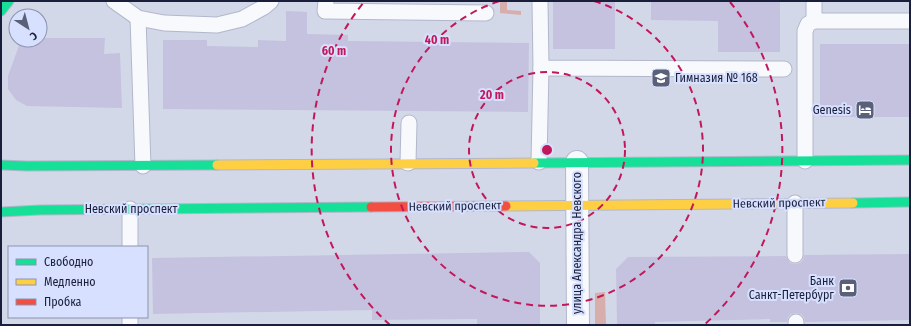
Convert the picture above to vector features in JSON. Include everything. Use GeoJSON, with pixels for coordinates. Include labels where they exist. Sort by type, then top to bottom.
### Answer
{"type":"FeatureCollection","features":[{"type":"Feature","properties":{"kind":"main road"},"geometry":{"type":"LineString","coordinates":[[1,11],[9,1]]}},
{"type":"Feature","properties":{"kind":"main road"},"geometry":{"type":"LineString","coordinates":[[1,165],[143,166],[910,160]]}},
{"type":"Feature","properties":{"kind":"main road","name":"Невский проспект"},"geometry":{"type":"LineString","coordinates":[[1,212],[22,210],[910,202]]}},
{"type":"Feature","properties":{"kind":"street","name":"улица Александра Невского"},"geometry":{"type":"LineString","coordinates":[[577,162],[578,325]]}},
{"type":"Feature","properties":{"kind":"lane"},"geometry":{"type":"LineString","coordinates":[[114,1],[138,18],[164,23],[217,25],[242,18],[264,7],[271,1]]}},
{"type":"Feature","properties":{"kind":"lane"},"geometry":{"type":"LineString","coordinates":[[326,1],[325,11],[486,13]]}},
{"type":"Feature","properties":{"kind":"lane"},"geometry":{"type":"LineString","coordinates":[[539,162],[541,68],[540,1]]}},
{"type":"Feature","properties":{"kind":"lane"},"geometry":{"type":"LineString","coordinates":[[814,1],[814,21]]}},
{"type":"Feature","properties":{"kind":"lane"},"geometry":{"type":"LineString","coordinates":[[138,18],[143,166]]}},
{"type":"Feature","properties":{"kind":"lane"},"geometry":{"type":"LineString","coordinates":[[805,161],[805,30],[808,24],[814,21],[910,21]]}},
{"type":"Feature","properties":{"kind":"lane"},"geometry":{"type":"LineString","coordinates":[[541,68],[784,69]]}},
{"type":"Feature","properties":{"kind":"lane"},"geometry":{"type":"LineString","coordinates":[[408,123],[408,163]]}},
{"type":"Feature","properties":{"kind":"lane"},"geometry":{"type":"LineString","coordinates":[[795,203],[795,255]]}},
{"type":"Feature","properties":{"kind":"lane"},"geometry":{"type":"LineString","coordinates":[[130,209],[130,246]]}},
{"type":"Feature","properties":{"kind":"shaded area"},"geometry":{"type":"Polygon","coordinates":[[[500,1],[507,1],[507,10],[521,11],[521,15],[500,13],[500,1]]]}},
{"type":"Feature","properties":{"kind":"shaded area"},"geometry":{"type":"Polygon","coordinates":[[[605,292],[606,325],[595,325],[595,293],[605,292]]]}},
{"type":"Feature","properties":{"kind":"building"},"geometry":{"type":"Polygon","coordinates":[[[553,1],[615,1],[615,49],[553,49],[553,1]]]}},
{"type":"Feature","properties":{"kind":"building"},"geometry":{"type":"Polygon","coordinates":[[[651,1],[780,1],[780,52],[718,52],[718,21],[651,20],[651,1]]]}},
{"type":"Feature","properties":{"kind":"building"},"geometry":{"type":"Polygon","coordinates":[[[286,11],[307,12],[307,34],[348,35],[348,41],[529,43],[528,112],[163,109],[163,40],[207,40],[207,46],[258,47],[258,40],[286,41],[286,11]]]}},
{"type":"Feature","properties":{"kind":"building"},"geometry":{"type":"Polygon","coordinates":[[[48,38],[105,38],[104,54],[120,53],[122,108],[27,106],[16,100],[8,89],[8,76],[18,48],[48,48],[48,38]]]}},
{"type":"Feature","properties":{"kind":"building"},"geometry":{"type":"Polygon","coordinates":[[[820,44],[910,44],[910,117],[820,117],[820,44]]]}},
{"type":"Feature","properties":{"kind":"building"},"geometry":{"type":"Polygon","coordinates":[[[529,252],[540,263],[540,325],[477,325],[477,319],[372,320],[372,310],[153,314],[152,258],[529,252]]]}},
{"type":"Feature","properties":{"kind":"building"},"geometry":{"type":"Polygon","coordinates":[[[910,254],[910,320],[805,322],[804,317],[801,314],[796,313],[791,314],[788,317],[787,322],[770,322],[770,319],[655,322],[655,325],[617,325],[616,269],[628,257],[786,256],[790,263],[795,264],[800,263],[803,260],[804,255],[910,254]]]}},
{"type":"Feature","properties":{"kind":"traffic: fast"},"geometry":{"type":"LineString","coordinates":[[1,11],[9,1]]}},
{"type":"Feature","properties":{"kind":"traffic: fast"},"geometry":{"type":"LineString","coordinates":[[534,163],[910,160]]}},
{"type":"Feature","properties":{"kind":"traffic: fast"},"geometry":{"type":"LineString","coordinates":[[1,165],[217,165]]}},
{"type":"Feature","properties":{"kind":"traffic: fast"},"geometry":{"type":"LineString","coordinates":[[853,203],[910,202]]}},
{"type":"Feature","properties":{"kind":"traffic: fast"},"geometry":{"type":"LineString","coordinates":[[1,212],[40,210],[371,207]]}},
{"type":"Feature","properties":{"kind":"traffic: slow"},"geometry":{"type":"LineString","coordinates":[[217,165],[534,163]]}},
{"type":"Feature","properties":{"kind":"traffic: slow"},"geometry":{"type":"LineString","coordinates":[[506,206],[853,203]]}},
{"type":"Feature","properties":{"kind":"traffic: jam"},"geometry":{"type":"LineString","coordinates":[[371,207],[506,206]]}},
{"type":"Feature","properties":{"kind":"place","name":"Гимназия № 168"},"geometry":{"type":"Point","coordinates":[661,78]}},
{"type":"Feature","properties":{"kind":"place","name":"Genesis"},"geometry":{"type":"Point","coordinates":[865,110]}},
{"type":"Feature","properties":{"kind":"place","name":"Банк Санкт-Петербург"},"geometry":{"type":"Point","coordinates":[848,288]}}]}
